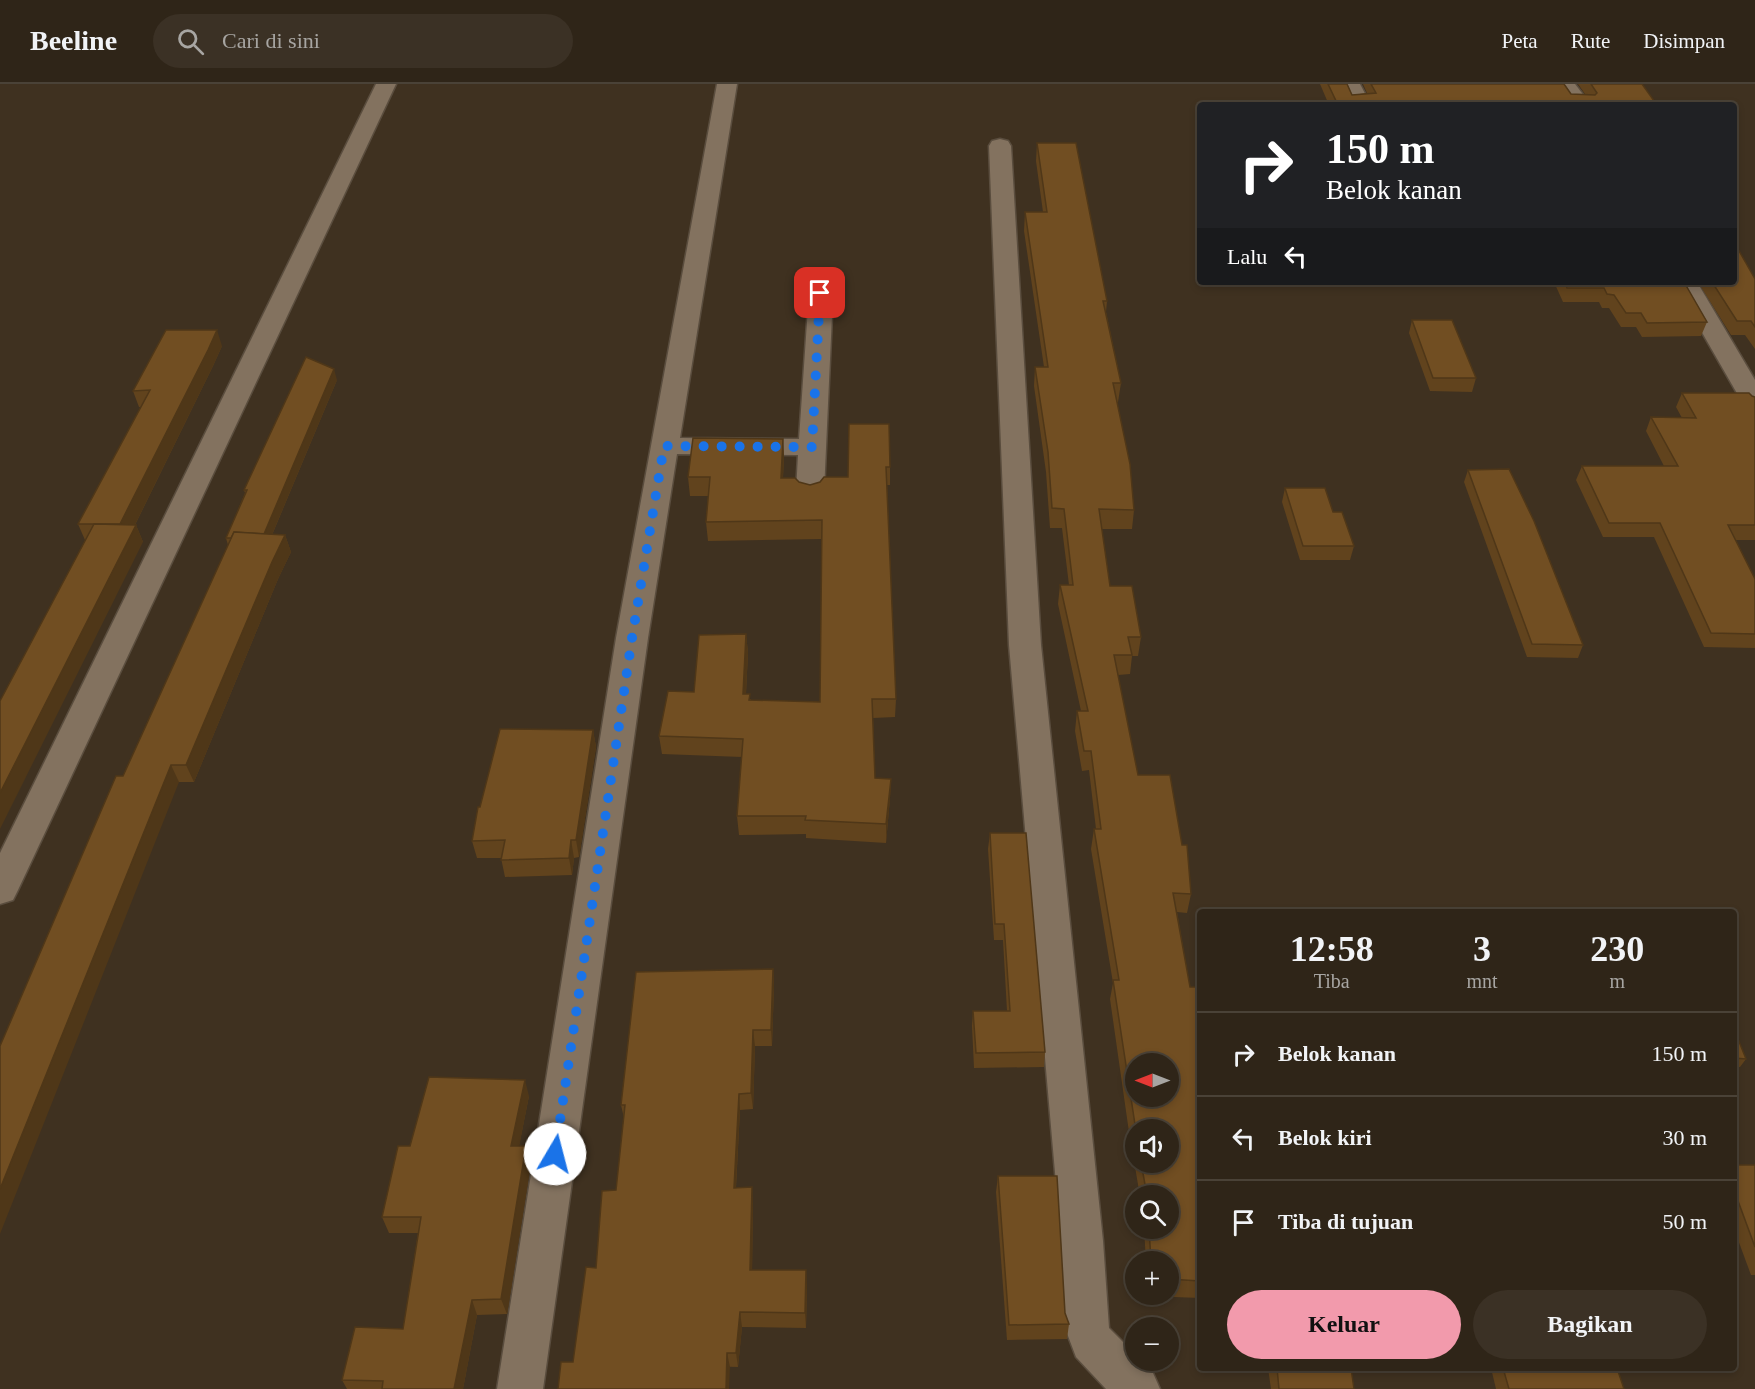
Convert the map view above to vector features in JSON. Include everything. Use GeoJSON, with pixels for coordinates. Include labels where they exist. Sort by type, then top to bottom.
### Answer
{"type":"FeatureCollection","features":[{"type":"Feature","properties":{"kind":"street"},"geometry":{"type":"LineString","coordinates":[[0,890],[387,84]]}},
{"type":"Feature","properties":{"kind":"street"},"geometry":{"type":"LineString","coordinates":[[520,1389],[632,638],[727,84]]}},
{"type":"Feature","properties":{"kind":"street"},"geometry":{"type":"LineString","coordinates":[[1350,84],[1359,102]]}},
{"type":"Feature","properties":{"kind":"street"},"geometry":{"type":"LineString","coordinates":[[1565,84],[1578,102]]}},
{"type":"Feature","properties":{"kind":"street"},"geometry":{"type":"LineString","coordinates":[[1000,146],[1025,645],[1081,1229],[1087,1328],[1092,1342],[1137,1389]]}},
{"type":"Feature","properties":{"kind":"street"},"geometry":{"type":"LineString","coordinates":[[1687,285],[1755,402]]}},
{"type":"Feature","properties":{"kind":"street"},"geometry":{"type":"LineString","coordinates":[[810,492],[820,293]]}},
{"type":"Feature","properties":{"kind":"street"},"geometry":{"type":"LineString","coordinates":[[664,446],[812,447]]}},
{"type":"Feature","properties":{"kind":"building"},"geometry":{"type":"Polygon","coordinates":[[[1328,84],[1347,84],[1352,95],[1376,93],[1371,84],[1564,84],[1571,94],[1595,95],[1597,93],[1591,84],[1642,84],[1655,102],[1337,102],[1328,84]]]}},
{"type":"Feature","properties":{"kind":"building"},"geometry":{"type":"Polygon","coordinates":[[[1037,143],[1076,143],[1107,301],[1103,301],[1121,383],[1113,383],[1130,464],[1134,510],[1099,509],[1110,586],[1132,586],[1141,637],[1128,637],[1132,655],[1114,655],[1138,775],[1170,775],[1182,845],[1187,845],[1191,894],[1173,893],[1190,987],[1197,987],[1197,1281],[1179,1280],[1179,1251],[1150,1251],[1150,1239],[1179,1239],[1179,1185],[1145,1185],[1143,1173],[1179,1173],[1179,1119],[1134,1119],[1132,1107],[1179,1107],[1179,1053],[1125,1053],[1125,1059],[1113,980],[1119,980],[1094,829],[1101,829],[1091,751],[1084,751],[1077,711],[1088,711],[1060,585],[1073,585],[1064,509],[1052,508],[1048,452],[1035,367],[1048,367],[1025,212],[1047,212],[1037,143]]]}},
{"type":"Feature","properties":{"kind":"building"},"geometry":{"type":"Polygon","coordinates":[[[1737,247],[1755,279],[1755,327],[1751,321],[1737,321],[1714,285],[1737,285],[1737,247]]]}},
{"type":"Feature","properties":{"kind":"building"},"geometry":{"type":"Polygon","coordinates":[[[1566,285],[1686,285],[1707,322],[1647,323],[1641,313],[1626,313],[1614,295],[1607,294],[1604,288],[1567,288],[1566,285]]]}},
{"type":"Feature","properties":{"kind":"building"},"geometry":{"type":"Polygon","coordinates":[[[1412,320],[1452,320],[1476,378],[1433,378],[1412,320]]]}},
{"type":"Feature","properties":{"kind":"building"},"geometry":{"type":"Polygon","coordinates":[[[166,330],[217,330],[120,524],[78,524],[150,390],[133,391],[166,330]]]}},
{"type":"Feature","properties":{"kind":"building"},"geometry":{"type":"Polygon","coordinates":[[[306,357],[334,369],[264,534],[234,532],[231,538],[226,538],[247,490],[244,490],[306,357]]]}},
{"type":"Feature","properties":{"kind":"building"},"geometry":{"type":"Polygon","coordinates":[[[1682,393],[1749,393],[1755,397],[1755,525],[1728,525],[1755,579],[1755,634],[1711,633],[1660,523],[1609,523],[1582,466],[1678,466],[1651,417],[1696,418],[1682,393]]]}},
{"type":"Feature","properties":{"kind":"building"},"geometry":{"type":"Polygon","coordinates":[[[849,424],[889,424],[890,467],[886,467],[896,699],[872,699],[875,778],[891,779],[886,824],[805,820],[806,816],[737,816],[743,739],[659,736],[668,691],[694,692],[699,635],[746,634],[743,694],[750,694],[749,700],[820,702],[822,520],[706,522],[710,477],[688,477],[693,438],[783,439],[781,478],[795,478],[799,482],[810,485],[820,482],[824,477],[848,477],[849,424]]]}},
{"type":"Feature","properties":{"kind":"building"},"geometry":{"type":"Polygon","coordinates":[[[1509,469],[1534,521],[1583,645],[1532,644],[1468,470],[1509,469]]]}},
{"type":"Feature","properties":{"kind":"building"},"geometry":{"type":"Polygon","coordinates":[[[1285,488],[1325,488],[1333,512],[1342,512],[1354,546],[1303,546],[1285,488]]]}},
{"type":"Feature","properties":{"kind":"building"},"geometry":{"type":"Polygon","coordinates":[[[94,524],[136,525],[0,793],[0,701],[94,524]]]}},
{"type":"Feature","properties":{"kind":"building"},"geometry":{"type":"Polygon","coordinates":[[[234,532],[285,535],[186,765],[171,765],[0,1189],[0,1046],[116,776],[123,776],[234,532]]]}},
{"type":"Feature","properties":{"kind":"building"},"geometry":{"type":"Polygon","coordinates":[[[500,729],[593,730],[576,840],[571,840],[569,858],[501,860],[505,840],[472,841],[478,807],[480,807],[500,729]]]}},
{"type":"Feature","properties":{"kind":"building"},"geometry":{"type":"Polygon","coordinates":[[[990,833],[1026,833],[1045,1052],[976,1053],[973,1011],[1010,1011],[1004,924],[995,924],[990,833]]]}},
{"type":"Feature","properties":{"kind":"building"},"geometry":{"type":"Polygon","coordinates":[[[773,969],[771,1030],[753,1030],[751,1093],[739,1094],[734,1188],[752,1187],[750,1270],[806,1270],[805,1313],[740,1312],[736,1353],[727,1353],[726,1389],[558,1389],[561,1362],[573,1362],[586,1267],[596,1268],[602,1191],[616,1190],[625,1105],[621,1105],[636,972],[773,969]]]}},
{"type":"Feature","properties":{"kind":"building"},"geometry":{"type":"Polygon","coordinates":[[[1737,1036],[1746,1059],[1737,1058],[1737,1036]]]}},
{"type":"Feature","properties":{"kind":"building"},"geometry":{"type":"Polygon","coordinates":[[[429,1077],[525,1080],[511,1146],[526,1146],[501,1299],[472,1300],[454,1389],[382,1389],[383,1381],[342,1380],[355,1327],[403,1329],[421,1217],[382,1217],[398,1146],[410,1146],[429,1077]]]}},
{"type":"Feature","properties":{"kind":"building"},"geometry":{"type":"Polygon","coordinates":[[[1737,1165],[1755,1165],[1755,1247],[1737,1198],[1737,1165]]]}},
{"type":"Feature","properties":{"kind":"building"},"geometry":{"type":"Polygon","coordinates":[[[998,1176],[1057,1176],[1065,1313],[1069,1324],[1009,1325],[998,1176]]]}},
{"type":"Feature","properties":{"kind":"building"},"geometry":{"type":"Polygon","coordinates":[[[1277,1371],[1351,1371],[1354,1389],[1279,1389],[1277,1371]]]}},
{"type":"Feature","properties":{"kind":"building"},"geometry":{"type":"Polygon","coordinates":[[[1504,1371],[1618,1371],[1624,1389],[1509,1389],[1504,1371]]]}},
{"type":"Feature","properties":{"kind":"route"},"geometry":{"type":"LineString","coordinates":[[555,1154],[632,638],[664,446],[812,447],[820,293]]}}]}
